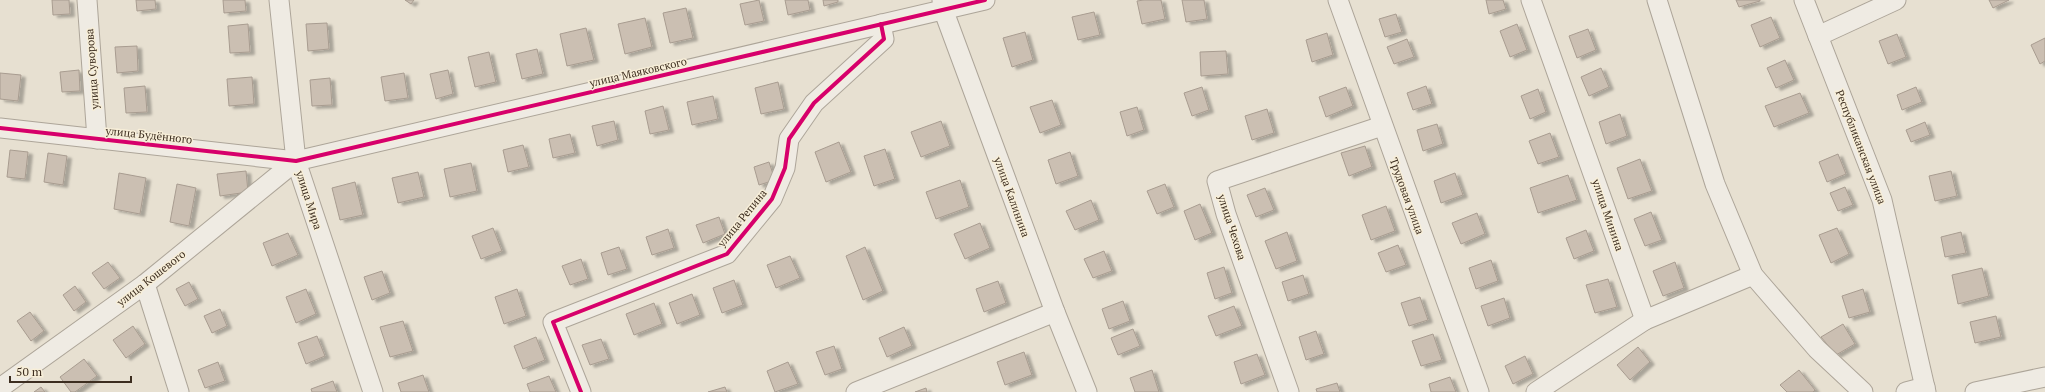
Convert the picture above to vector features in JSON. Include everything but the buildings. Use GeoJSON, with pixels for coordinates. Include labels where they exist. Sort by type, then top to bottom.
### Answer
{"type":"FeatureCollection","features":[{"type":"Feature","properties":{"kind":"street","name":"улица Суворова"},"geometry":{"type":"LineString","coordinates":[[87,0],[97,139]]}},
{"type":"Feature","properties":{"kind":"street","name":"улица Мира"},"geometry":{"type":"LineString","coordinates":[[279,0],[296,161],[373,392]]}},
{"type":"Feature","properties":{"kind":"street","name":"улица Маяковского"},"geometry":{"type":"LineString","coordinates":[[296,161],[881,24],[942,4],[985,0]]}},
{"type":"Feature","properties":{"kind":"street","name":"Трудовая улица"},"geometry":{"type":"LineString","coordinates":[[1338,0],[1478,392]]}},
{"type":"Feature","properties":{"kind":"street","name":"улица Минина"},"geometry":{"type":"LineString","coordinates":[[1531,0],[1645,320]]}},
{"type":"Feature","properties":{"kind":"street"},"geometry":{"type":"LineString","coordinates":[[1657,0],[1715,184],[1753,275],[1817,349],[1863,392]]}},
{"type":"Feature","properties":{"kind":"street","name":"Республиканская улица"},"geometry":{"type":"LineString","coordinates":[[1804,0],[1882,200],[1926,389]]}},
{"type":"Feature","properties":{"kind":"street"},"geometry":{"type":"LineString","coordinates":[[1818,36],[1896,0]]}},
{"type":"Feature","properties":{"kind":"street","name":"улица Калинина"},"geometry":{"type":"LineString","coordinates":[[942,4],[1055,312],[1087,392]]}},
{"type":"Feature","properties":{"kind":"street","name":"улица Репина"},"geometry":{"type":"LineString","coordinates":[[581,392],[553,322],[727,254],[772,199],[785,168],[789,139],[814,103],[884,40],[881,24]]}},
{"type":"Feature","properties":{"kind":"street","name":"улица Чехова"},"geometry":{"type":"LineString","coordinates":[[1289,392],[1226,214],[1216,181],[1382,126]]}},
{"type":"Feature","properties":{"kind":"street","name":"улица Будённого"},"geometry":{"type":"LineString","coordinates":[[0,128],[296,161]]}},
{"type":"Feature","properties":{"kind":"street","name":"улица Кошевого"},"geometry":{"type":"LineString","coordinates":[[0,388],[145,284],[296,161]]}},
{"type":"Feature","properties":{"kind":"street"},"geometry":{"type":"LineString","coordinates":[[1536,392],[1645,320],[1753,275]]}},
{"type":"Feature","properties":{"kind":"street"},"geometry":{"type":"LineString","coordinates":[[145,284],[179,392]]}},
{"type":"Feature","properties":{"kind":"street"},"geometry":{"type":"LineString","coordinates":[[866,390],[1055,312]]}},
{"type":"Feature","properties":{"kind":"street"},"geometry":{"type":"LineString","coordinates":[[1975,392],[2045,377]]}},
{"type":"Feature","properties":{"kind":"street"},"geometry":{"type":"LineString","coordinates":[[1906,392],[1926,389]]}},
{"type":"Feature","properties":{"kind":"cycle path"},"geometry":{"type":"LineString","coordinates":[[0,128],[296,161],[985,0]]}},
{"type":"Feature","properties":{"kind":"cycle path"},"geometry":{"type":"LineString","coordinates":[[581,392],[553,322],[727,254],[772,199],[785,168],[789,139],[814,103],[884,39],[881,24]]}}]}
